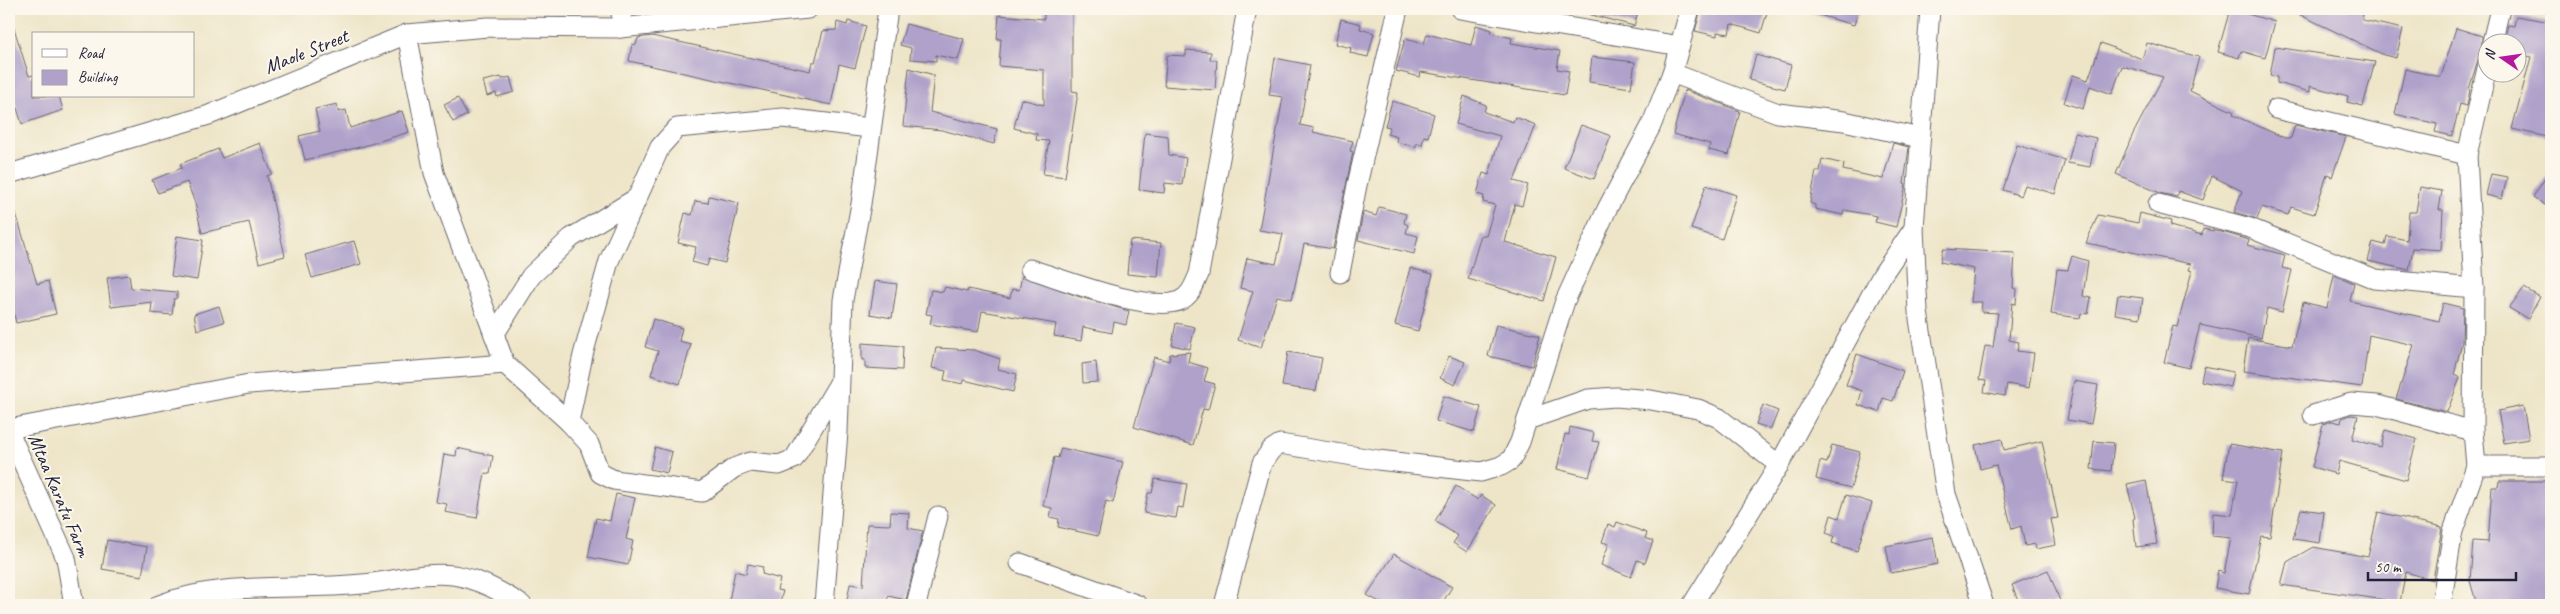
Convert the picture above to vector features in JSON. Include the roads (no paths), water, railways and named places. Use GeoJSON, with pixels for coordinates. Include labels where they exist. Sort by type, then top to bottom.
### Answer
{"type":"FeatureCollection","features":[{"type":"Feature","properties":{"kind":"street"},"geometry":{"type":"LineString","coordinates":[[620,28],[622,9]]}},
{"type":"Feature","properties":{"kind":"street","name":"Maole Street"},"geometry":{"type":"LineString","coordinates":[[9,174],[209,115],[407,34],[488,27],[620,28],[808,9]]}},
{"type":"Feature","properties":{"kind":"street"},"geometry":{"type":"LineString","coordinates":[[824,605],[842,378],[843,300],[861,204],[870,128],[888,9]]}},
{"type":"Feature","properties":{"kind":"street"},"geometry":{"type":"LineString","coordinates":[[1030,269],[1147,304],[1171,303],[1181,300],[1192,291],[1199,274],[1247,9]]}},
{"type":"Feature","properties":{"kind":"street"},"geometry":{"type":"LineString","coordinates":[[1340,273],[1357,185],[1398,9]]}},
{"type":"Feature","properties":{"kind":"street"},"geometry":{"type":"LineString","coordinates":[[1460,9],[1680,46]]}},
{"type":"Feature","properties":{"kind":"street"},"geometry":{"type":"LineString","coordinates":[[1224,605],[1262,464],[1280,444],[1378,460],[1481,472],[1501,466],[1511,460],[1527,420],[1565,301],[1608,209],[1651,126],[1672,73],[1690,9]]}},
{"type":"Feature","properties":{"kind":"street"},"geometry":{"type":"LineString","coordinates":[[1930,9],[1914,228],[1918,312],[1946,494],[1984,605]]}},
{"type":"Feature","properties":{"kind":"street"},"geometry":{"type":"LineString","coordinates":[[2494,32],[2500,9]]}},
{"type":"Feature","properties":{"kind":"street"},"geometry":{"type":"LineString","coordinates":[[407,34],[434,173],[505,364],[569,422],[588,444],[600,473],[614,480],[702,492],[734,468],[750,462],[779,465],[794,459],[842,378]]}},
{"type":"Feature","properties":{"kind":"street"},"geometry":{"type":"LineString","coordinates":[[1672,73],[1778,112],[1844,120],[1920,138]]}},
{"type":"Feature","properties":{"kind":"street"},"geometry":{"type":"LineString","coordinates":[[2440,605],[2453,531],[2476,466],[2473,432],[2474,288],[2467,155],[2484,82]]}},
{"type":"Feature","properties":{"kind":"street"},"geometry":{"type":"LineString","coordinates":[[2276,109],[2467,155]]}},
{"type":"Feature","properties":{"kind":"street"},"geometry":{"type":"LineString","coordinates":[[569,422],[583,355],[609,261],[635,199],[660,147],[677,128],[782,118],[870,128]]}},
{"type":"Feature","properties":{"kind":"street"},"geometry":{"type":"LineString","coordinates":[[494,334],[531,276],[571,238],[635,199]]}},
{"type":"Feature","properties":{"kind":"street"},"geometry":{"type":"LineString","coordinates":[[2158,204],[2250,228],[2375,279],[2474,288]]}},
{"type":"Feature","properties":{"kind":"street"},"geometry":{"type":"LineString","coordinates":[[1692,605],[1778,465],[1882,275],[1914,228]]}},
{"type":"Feature","properties":{"kind":"street"},"geometry":{"type":"LineString","coordinates":[[9,430],[249,384],[505,364]]}},
{"type":"Feature","properties":{"kind":"street"},"geometry":{"type":"LineString","coordinates":[[1527,420],[1588,399],[1616,397],[1651,400],[1698,409],[1719,418],[1778,465]]}},
{"type":"Feature","properties":{"kind":"street"},"geometry":{"type":"LineString","coordinates":[[2313,415],[2351,403],[2377,405],[2473,432]]}},
{"type":"Feature","properties":{"kind":"street","name":"Mtaa Karatu Farm"},"geometry":{"type":"LineString","coordinates":[[9,430],[66,558],[74,605]]}},
{"type":"Feature","properties":{"kind":"street"},"geometry":{"type":"LineString","coordinates":[[2476,466],[2551,466]]}},
{"type":"Feature","properties":{"kind":"street"},"geometry":{"type":"LineString","coordinates":[[916,605],[938,516]]}},
{"type":"Feature","properties":{"kind":"street"},"geometry":{"type":"LineString","coordinates":[[1020,563],[1138,605]]}},
{"type":"Feature","properties":{"kind":"street"},"geometry":{"type":"LineString","coordinates":[[159,605],[181,597],[222,589],[363,584],[437,575],[452,575],[481,581],[522,605]]}}]}
